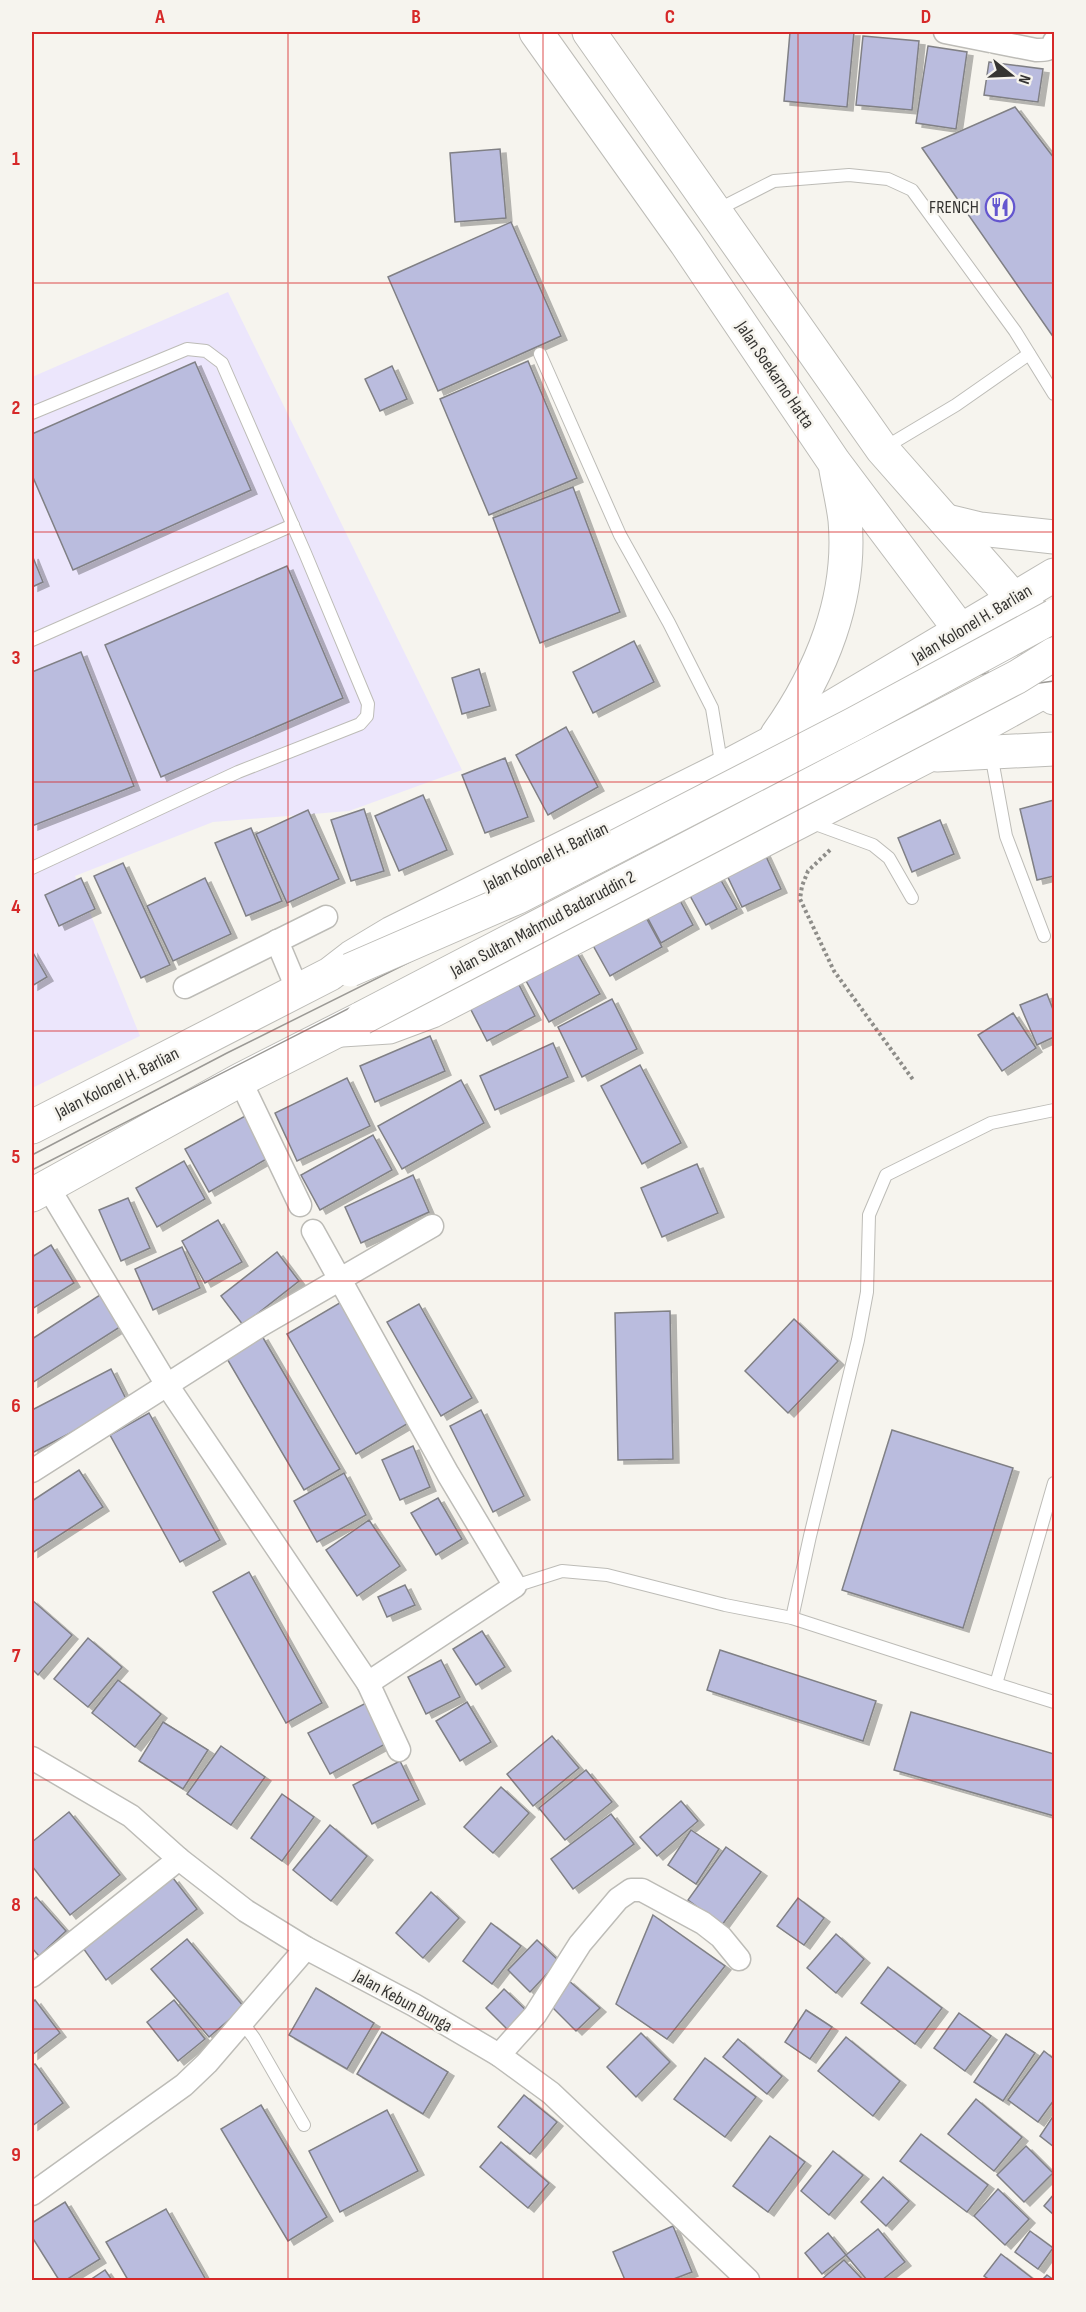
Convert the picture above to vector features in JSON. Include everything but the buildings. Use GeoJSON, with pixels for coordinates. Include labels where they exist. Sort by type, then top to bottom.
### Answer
{"type":"FeatureCollection","features":[{"type":"Feature","properties":{"kind":"highway","name":"Jalan Soekarno Hatta"},"geometry":{"type":"LineString","coordinates":[[536,32],[686,243],[834,462],[961,631],[1049,695]]}},
{"type":"Feature","properties":{"kind":"highway"},"geometry":{"type":"LineString","coordinates":[[352,1024],[389,1027],[432,1011],[1049,695],[1046,673],[1050,657],[1014,599],[882,449],[589,32]]}},
{"type":"Feature","properties":{"kind":"highway"},"geometry":{"type":"LineString","coordinates":[[773,742],[796,708],[811,680],[838,612],[845,548],[845,520],[834,462]]}},
{"type":"Feature","properties":{"kind":"highway"},"geometry":{"type":"LineString","coordinates":[[947,521],[980,529],[1054,537]]}},
{"type":"Feature","properties":{"kind":"highway","name":"Jalan Kolonel H. Barlian"},"geometry":{"type":"LineString","coordinates":[[32,1127],[298,991],[340,972],[352,957],[392,933],[773,742],[1054,575]]}},
{"type":"Feature","properties":{"kind":"highway"},"geometry":{"type":"LineString","coordinates":[[1014,599],[1054,628]]}},
{"type":"Feature","properties":{"kind":"highway","name":"Jalan Sultan Mahmud Badaruddin 2"},"geometry":{"type":"LineString","coordinates":[[340,972],[518,897],[854,724],[1054,616]]}},
{"type":"Feature","properties":{"kind":"highway"},"geometry":{"type":"LineString","coordinates":[[961,631],[988,644],[1050,657]]}},
{"type":"Feature","properties":{"kind":"highway","name":"Jalan Sultan Mahmud Badaruddin 2"},"geometry":{"type":"LineString","coordinates":[[40,1191],[240,1080],[352,1024],[1017,677],[1050,657]]}},
{"type":"Feature","properties":{"kind":"highway"},"geometry":{"type":"LineString","coordinates":[[887,674],[905,681],[923,695],[932,709],[938,726],[937,740],[929,755]]}},
{"type":"Feature","properties":{"kind":"highway"},"geometry":{"type":"LineString","coordinates":[[929,755],[1054,749]]}},
{"type":"Feature","properties":{"kind":"street"},"geometry":{"type":"LineString","coordinates":[[945,32],[1036,50],[1045,50],[1054,42]]}},
{"type":"Feature","properties":{"kind":"street"},"geometry":{"type":"LineString","coordinates":[[185,987],[326,917]]}},
{"type":"Feature","properties":{"kind":"street"},"geometry":{"type":"LineString","coordinates":[[277,941],[298,991]]}},
{"type":"Feature","properties":{"kind":"street"},"geometry":{"type":"LineString","coordinates":[[240,1080],[300,1205]]}},
{"type":"Feature","properties":{"kind":"street"},"geometry":{"type":"LineString","coordinates":[[40,1191],[167,1385],[368,1683],[399,1750]]}},
{"type":"Feature","properties":{"kind":"street"},"geometry":{"type":"LineString","coordinates":[[32,1471],[261,1325],[432,1226]]}},
{"type":"Feature","properties":{"kind":"street"},"geometry":{"type":"LineString","coordinates":[[313,1231],[448,1474],[514,1587],[368,1683]]}},
{"type":"Feature","properties":{"kind":"street","name":"Jalan Kebun Bunga"},"geometry":{"type":"LineString","coordinates":[[32,1758],[131,1816],[179,1859],[246,1911],[306,1948],[414,2005],[499,2055],[551,2093],[748,2280]]}},
{"type":"Feature","properties":{"kind":"street"},"geometry":{"type":"LineString","coordinates":[[32,1976],[179,1859]]}},
{"type":"Feature","properties":{"kind":"street"},"geometry":{"type":"LineString","coordinates":[[499,2055],[535,2015],[580,1944],[618,1899],[632,1890],[642,1890],[703,1923],[721,1936],[739,1959]]}},
{"type":"Feature","properties":{"kind":"street"},"geometry":{"type":"LineString","coordinates":[[32,2194],[184,2085],[306,1948]]}},
{"type":"Feature","properties":{"kind":"lane"},"geometry":{"type":"LineString","coordinates":[[714,212],[774,181],[849,175],[888,179],[912,190],[1015,331],[1054,394]]}},
{"type":"Feature","properties":{"kind":"lane"},"geometry":{"type":"LineString","coordinates":[[32,413],[187,349],[206,351],[222,363],[368,704],[367,716],[360,724],[238,772],[32,868]]}},
{"type":"Feature","properties":{"kind":"lane"},"geometry":{"type":"LineString","coordinates":[[540,354],[620,535],[669,623],[712,708],[722,769]]}},
{"type":"Feature","properties":{"kind":"lane"},"geometry":{"type":"LineString","coordinates":[[882,449],[956,405],[1029,354]]}},
{"type":"Feature","properties":{"kind":"lane"},"geometry":{"type":"LineString","coordinates":[[32,640],[292,525]]}},
{"type":"Feature","properties":{"kind":"lane"},"geometry":{"type":"LineString","coordinates":[[991,752],[1006,836],[1044,936]]}},
{"type":"Feature","properties":{"kind":"lane"},"geometry":{"type":"LineString","coordinates":[[803,820],[873,845],[890,858],[912,898]]}},
{"type":"Feature","properties":{"kind":"lane"},"geometry":{"type":"LineString","coordinates":[[792,1618],[858,1340],[867,1292],[869,1215],[886,1175],[991,1123],[1054,1110]]}},
{"type":"Feature","properties":{"kind":"lane"},"geometry":{"type":"LineString","coordinates":[[996,1684],[1054,1483]]}},
{"type":"Feature","properties":{"kind":"lane"},"geometry":{"type":"LineString","coordinates":[[514,1587],[562,1571],[607,1575],[725,1605],[792,1618],[1054,1702]]}},
{"type":"Feature","properties":{"kind":"lane"},"geometry":{"type":"LineString","coordinates":[[242,2022],[254,2038],[304,2125]]}},
{"type":"Feature","properties":{"kind":"path"},"geometry":{"type":"LineString","coordinates":[[846,835],[808,871],[800,899],[834,971],[914,1081]]}},
{"type":"Feature","properties":{"kind":"shaded area"},"geometry":{"type":"Polygon","coordinates":[[[228,292],[462,770],[349,811],[213,822],[75,876],[140,1036],[32,1088],[32,377],[228,292]]]}},
{"type":"Feature","properties":{"kind":"tram line"},"geometry":{"type":"LineString","coordinates":[[32,1155],[227,1053],[673,831],[913,700],[960,679],[1002,670],[1054,664]]}},
{"type":"Feature","properties":{"kind":"tram line"},"geometry":{"type":"LineString","coordinates":[[32,1170],[673,843],[921,713],[965,693],[1054,681]]}},
{"type":"Feature","properties":{"kind":"place","name":"FRENCH"},"geometry":{"type":"Point","coordinates":[1000,207]}}]}
